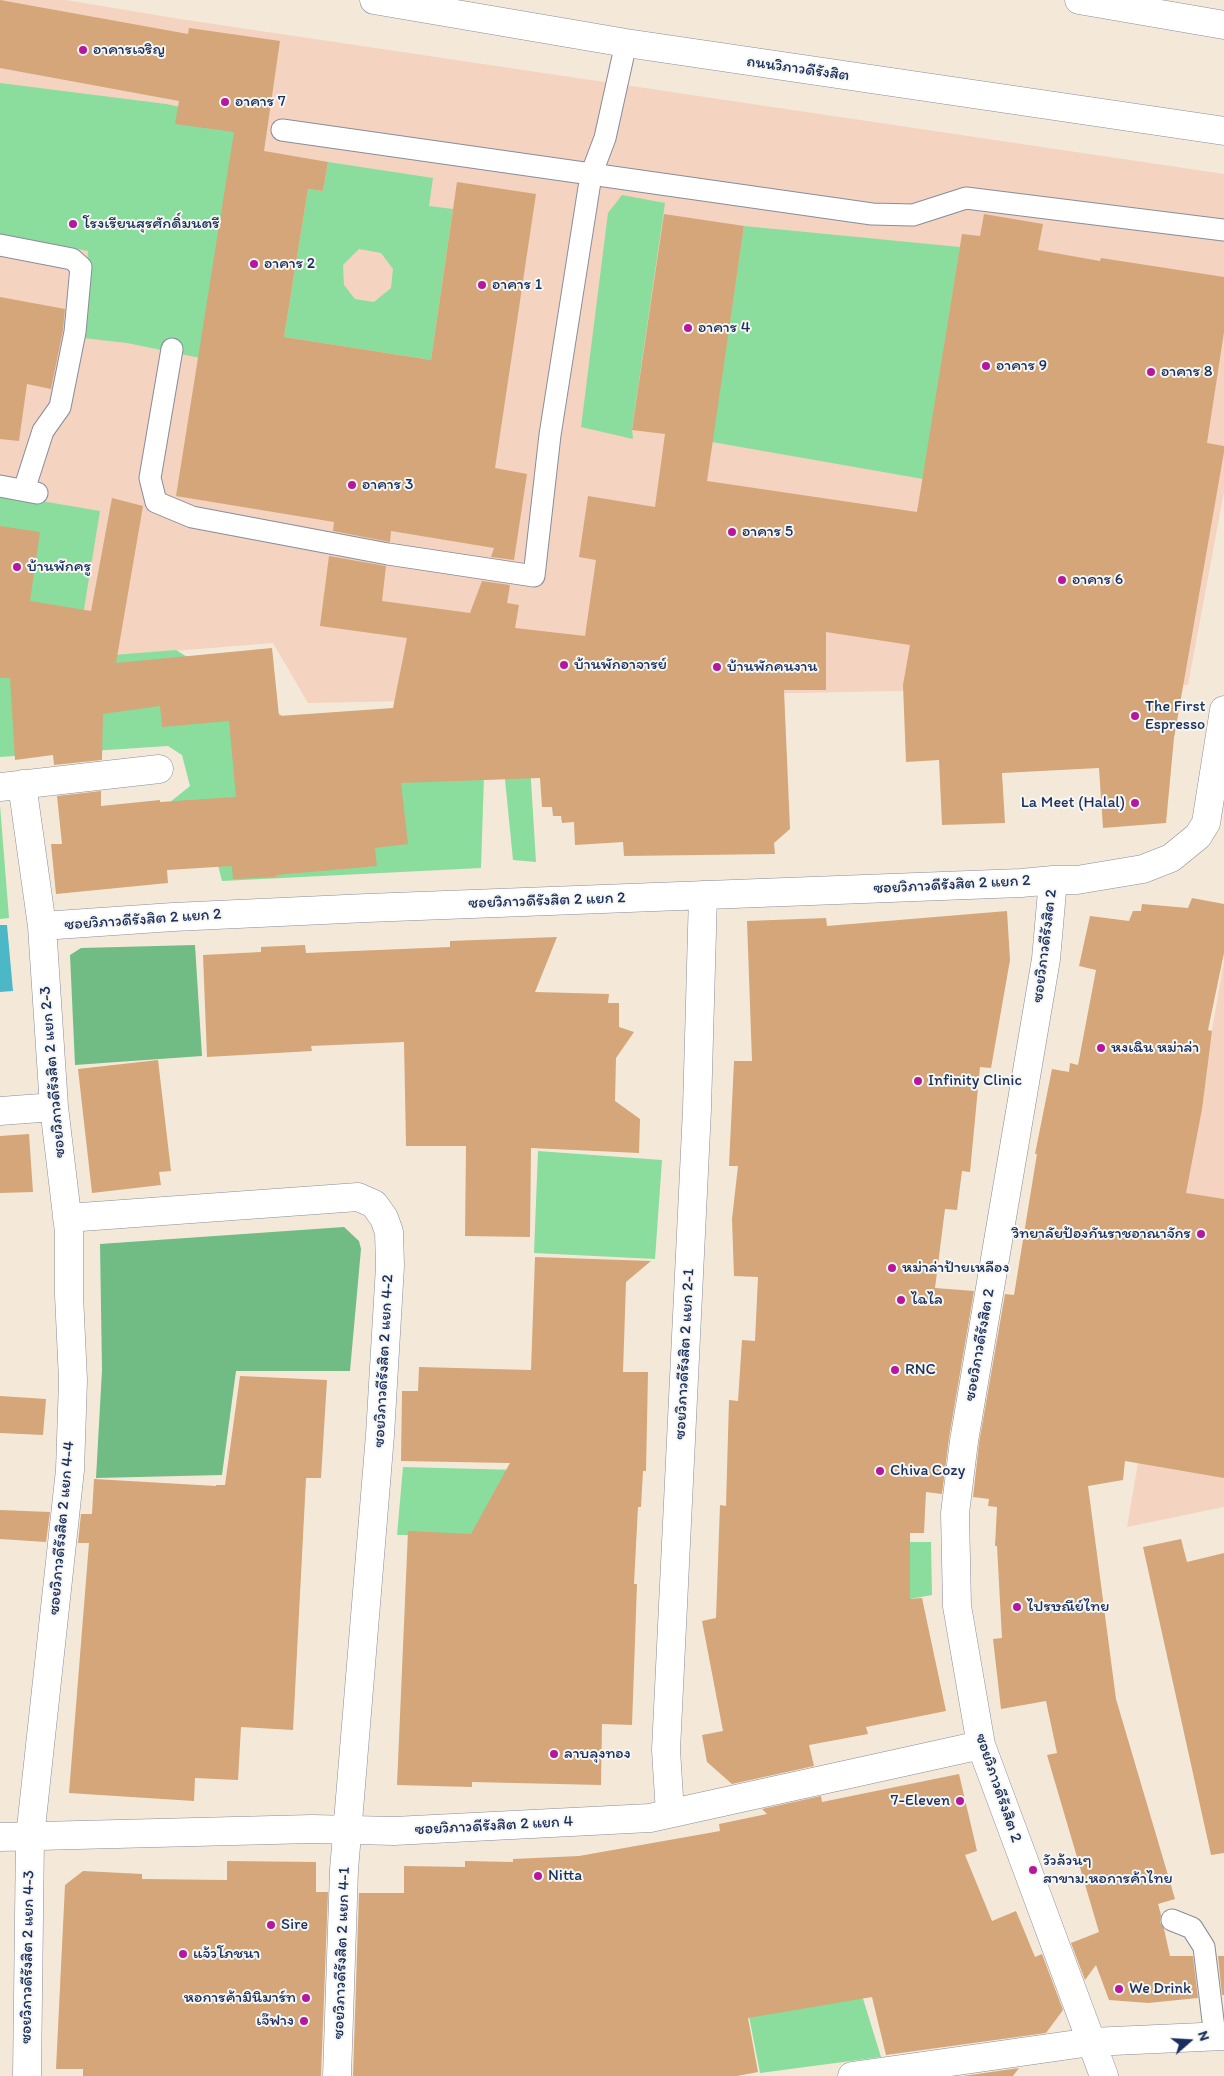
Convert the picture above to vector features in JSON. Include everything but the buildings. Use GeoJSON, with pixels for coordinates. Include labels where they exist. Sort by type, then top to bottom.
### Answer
{"type":"FeatureCollection","features":[{"type":"Feature","properties":{"kind":"main road","name":"ถนนวิภาวดีรังสิต"},"geometry":{"type":"LineString","coordinates":[[374,0],[626,43],[1224,132]]}},
{"type":"Feature","properties":{"kind":"main road"},"geometry":{"type":"LineString","coordinates":[[1079,0],[1224,25]]}},
{"type":"Feature","properties":{"kind":"main road","name":"ซอยวิภาวดีรังสิต 2"},"geometry":{"type":"LineString","coordinates":[[1104,2076],[981,1745],[957,1606],[955,1514],[964,1441],[1046,959],[1053,880],[1077,880],[1143,869],[1171,858],[1198,836],[1206,823],[1224,710]]}},
{"type":"Feature","properties":{"kind":"main road"},"geometry":{"type":"LineString","coordinates":[[42,926],[11,786],[159,769]]}},
{"type":"Feature","properties":{"kind":"main road","name":"ซอยวิภาวดีรังสิต 2 แยก 2"},"geometry":{"type":"LineString","coordinates":[[42,926],[174,917],[368,908],[1021,883],[1053,880]]}},
{"type":"Feature","properties":{"kind":"main road","name":"ซอยวิภาวดีรังสิต 2 แยก 2-1"},"geometry":{"type":"LineString","coordinates":[[670,1813],[666,1750],[697,1108],[703,894]]}},
{"type":"Feature","properties":{"kind":"main road","name":"ซอยวิภาวดีรังสิต 2 แยก 2-3"},"geometry":{"type":"LineString","coordinates":[[42,926],[54,1107],[67,1218]]}},
{"type":"Feature","properties":{"kind":"main road"},"geometry":{"type":"LineString","coordinates":[[0,1111],[54,1107]]}},
{"type":"Feature","properties":{"kind":"main road","name":"ซอยวิภาวดีรังสิต 2 แยก 4-2"},"geometry":{"type":"LineString","coordinates":[[67,1218],[358,1197],[374,1204],[384,1218],[389,1232],[390,1266],[380,1435],[349,1830]]}},
{"type":"Feature","properties":{"kind":"main road","name":"ซอยวิภาวดีรังสิต 2 แยก 4-4"},"geometry":{"type":"LineString","coordinates":[[30,1837],[70,1470],[74,1380],[67,1218]]}},
{"type":"Feature","properties":{"kind":"main road","name":"ซอยวิภาวดีรังสิต 2 แยก 4"},"geometry":{"type":"LineString","coordinates":[[0,1837],[312,1829],[394,1831],[650,1818],[981,1745]]}},
{"type":"Feature","properties":{"kind":"main road","name":"ซอยวิภาวดีรังสิต 2 แยก 4-1"},"geometry":{"type":"LineString","coordinates":[[337,2076],[344,1870],[349,1830]]}},
{"type":"Feature","properties":{"kind":"main road","name":"ซอยวิภาวดีรังสิต 2 แยก 4-3"},"geometry":{"type":"LineString","coordinates":[[27,2076],[30,1837]]}},
{"type":"Feature","properties":{"kind":"main road"},"geometry":{"type":"LineString","coordinates":[[852,2076],[1091,2042],[1219,2036]]}},
{"type":"Feature","properties":{"kind":"lane"},"geometry":{"type":"LineString","coordinates":[[172,349],[150,478],[156,502],[201,519],[388,554],[534,576],[550,435],[591,175],[605,138],[626,43]]}},
{"type":"Feature","properties":{"kind":"lane"},"geometry":{"type":"LineString","coordinates":[[282,130],[872,214],[913,215],[966,198],[1224,230]]}},
{"type":"Feature","properties":{"kind":"lane"},"geometry":{"type":"LineString","coordinates":[[0,245],[72,259],[82,267],[76,332],[60,407],[43,431],[30,491],[0,486]]}},
{"type":"Feature","properties":{"kind":"lane"},"geometry":{"type":"LineString","coordinates":[[1172,1920],[1192,1928],[1204,1947],[1219,2036]]}},
{"type":"Feature","properties":{"kind":"shaded area"},"geometry":{"type":"Polygon","coordinates":[[[0,0],[66,0],[180,19],[1224,174],[1224,492],[1188,685],[308,703],[273,643],[124,655],[0,662],[0,0]]]}},
{"type":"Feature","properties":{"kind":"shaded area","name":"วิทยาลัยป้องกันราชอาณาจักร"},"geometry":{"type":"Polygon","coordinates":[[[1224,960],[1224,1507],[1127,1527],[1224,960]]]}},
{"type":"Feature","properties":{"kind":"green space"},"geometry":{"type":"Polygon","coordinates":[[[0,83],[166,104],[242,120],[205,359],[127,343],[83,338],[88,251],[0,236],[0,83]]]}},
{"type":"Feature","properties":{"kind":"green space"},"geometry":{"type":"Polygon","coordinates":[[[328,162],[433,178],[429,206],[453,209],[431,360],[284,337],[308,189],[323,191],[328,162]],[[359,249],[343,265],[344,285],[355,299],[374,302],[391,288],[393,269],[381,253],[359,249]]]}},
{"type":"Feature","properties":{"kind":"green space"},"geometry":{"type":"Polygon","coordinates":[[[622,195],[665,203],[632,429],[633,439],[581,427],[608,213],[622,195]]]}},
{"type":"Feature","properties":{"kind":"green space"},"geometry":{"type":"Polygon","coordinates":[[[744,226],[960,247],[923,479],[712,442],[744,226]]]}},
{"type":"Feature","properties":{"kind":"green space"},"geometry":{"type":"Polygon","coordinates":[[[0,494],[100,511],[76,658],[176,650],[292,722],[484,776],[481,868],[222,881],[207,822],[154,815],[190,786],[182,755],[168,746],[0,757],[0,494]]]}},
{"type":"Feature","properties":{"kind":"green space"},"geometry":{"type":"Polygon","coordinates":[[[497,699],[526,699],[536,862],[513,860],[497,699]]]}},
{"type":"Feature","properties":{"kind":"green space"},"geometry":{"type":"Polygon","coordinates":[[[0,805],[9,918],[0,919],[0,805]]]}},
{"type":"Feature","properties":{"kind":"green space"},"geometry":{"type":"Polygon","coordinates":[[[195,945],[202,1056],[75,1065],[70,955],[81,948],[195,945]]]}},
{"type":"Feature","properties":{"kind":"green space"},"geometry":{"type":"Polygon","coordinates":[[[538,1151],[662,1160],[655,1259],[534,1253],[538,1151]]]}},
{"type":"Feature","properties":{"kind":"green space"},"geometry":{"type":"Polygon","coordinates":[[[344,1227],[359,1241],[361,1249],[350,1371],[236,1371],[222,1475],[96,1478],[102,1370],[100,1244],[344,1227]]]}},
{"type":"Feature","properties":{"kind":"green space"},"geometry":{"type":"Polygon","coordinates":[[[403,1467],[519,1470],[513,1536],[397,1535],[403,1467]]]}},
{"type":"Feature","properties":{"kind":"green space"},"geometry":{"type":"Polygon","coordinates":[[[910,1542],[931,1542],[932,1595],[910,1599],[910,1542]]]}},
{"type":"Feature","properties":{"kind":"green space"},"geometry":{"type":"Polygon","coordinates":[[[857,1979],[881,2057],[760,2073],[748,2011],[857,1979]]]}},
{"type":"Feature","properties":{"kind":"water"},"geometry":{"type":"Polygon","coordinates":[[[0,925],[7,925],[13,991],[0,992],[0,925]]]}},
{"type":"Feature","properties":{"kind":"place","name":"อาคารเจริญ"},"geometry":{"type":"Point","coordinates":[83,50]}},
{"type":"Feature","properties":{"kind":"place","name":"อาคาร 7"},"geometry":{"type":"Point","coordinates":[225,102]}},
{"type":"Feature","properties":{"kind":"place","name":"โรงเรียนสุรศักดิ์มนตรี"},"geometry":{"type":"Point","coordinates":[73,224]}},
{"type":"Feature","properties":{"kind":"place","name":"อาคาร 2"},"geometry":{"type":"Point","coordinates":[254,264]}},
{"type":"Feature","properties":{"kind":"place","name":"อาคาร 1"},"geometry":{"type":"Point","coordinates":[482,285]}},
{"type":"Feature","properties":{"kind":"place","name":"อาคาร 4"},"geometry":{"type":"Point","coordinates":[688,328]}},
{"type":"Feature","properties":{"kind":"place","name":"อาคาร 9"},"geometry":{"type":"Point","coordinates":[986,366]}},
{"type":"Feature","properties":{"kind":"place","name":"อาคาร 8"},"geometry":{"type":"Point","coordinates":[1151,372]}},
{"type":"Feature","properties":{"kind":"place","name":"อาคาร 3"},"geometry":{"type":"Point","coordinates":[352,485]}},
{"type":"Feature","properties":{"kind":"place","name":"อาคาร 5"},"geometry":{"type":"Point","coordinates":[732,532]}},
{"type":"Feature","properties":{"kind":"place","name":"บ้านพักครู"},"geometry":{"type":"Point","coordinates":[17,567]}},
{"type":"Feature","properties":{"kind":"place","name":"อาคาร 6"},"geometry":{"type":"Point","coordinates":[1062,580]}},
{"type":"Feature","properties":{"kind":"place","name":"บ้านพักอาจารย์"},"geometry":{"type":"Point","coordinates":[564,665]}},
{"type":"Feature","properties":{"kind":"place","name":"บ้านพักคนงาน"},"geometry":{"type":"Point","coordinates":[717,667]}},
{"type":"Feature","properties":{"kind":"place","name":"The First Espresso"},"geometry":{"type":"Point","coordinates":[1135,716]}},
{"type":"Feature","properties":{"kind":"place","name":"La Meet (Halal)"},"geometry":{"type":"Point","coordinates":[1135,803]}},
{"type":"Feature","properties":{"kind":"place","name":"หงเฉิน หม่าล่า"},"geometry":{"type":"Point","coordinates":[1101,1048]}},
{"type":"Feature","properties":{"kind":"place","name":"Infinity Clinic"},"geometry":{"type":"Point","coordinates":[918,1081]}},
{"type":"Feature","properties":{"kind":"place","name":"วิทยาลัยป้องกันราชอาณาจักร"},"geometry":{"type":"Point","coordinates":[1201,1234]}},
{"type":"Feature","properties":{"kind":"place","name":"หม่าล่าป้ายเหลือง"},"geometry":{"type":"Point","coordinates":[892,1268]}},
{"type":"Feature","properties":{"kind":"place","name":"ไฉไล"},"geometry":{"type":"Point","coordinates":[901,1300]}},
{"type":"Feature","properties":{"kind":"place","name":"RNC"},"geometry":{"type":"Point","coordinates":[895,1370]}},
{"type":"Feature","properties":{"kind":"place","name":"Chiva Cozy"},"geometry":{"type":"Point","coordinates":[880,1471]}},
{"type":"Feature","properties":{"kind":"place","name":"ไปรษณีย์ไทย"},"geometry":{"type":"Point","coordinates":[1017,1607]}},
{"type":"Feature","properties":{"kind":"place","name":"ลาบลุงทอง"},"geometry":{"type":"Point","coordinates":[554,1754]}},
{"type":"Feature","properties":{"kind":"place","name":"7-Eleven"},"geometry":{"type":"Point","coordinates":[960,1801]}},
{"type":"Feature","properties":{"kind":"place","name":"วัวล้วนๆ สาขาม.หอการค้าไทย"},"geometry":{"type":"Point","coordinates":[1033,1870]}},
{"type":"Feature","properties":{"kind":"place","name":"Nitta"},"geometry":{"type":"Point","coordinates":[538,1876]}},
{"type":"Feature","properties":{"kind":"place","name":"Sire"},"geometry":{"type":"Point","coordinates":[271,1925]}},
{"type":"Feature","properties":{"kind":"place","name":"แจ้วโภชนา"},"geometry":{"type":"Point","coordinates":[183,1954]}},
{"type":"Feature","properties":{"kind":"place","name":"We Drink"},"geometry":{"type":"Point","coordinates":[1119,1989]}},
{"type":"Feature","properties":{"kind":"place","name":"หอการค้ามินิมาร์ท"},"geometry":{"type":"Point","coordinates":[306,1998]}},
{"type":"Feature","properties":{"kind":"place","name":"เจ๊ฟาง"},"geometry":{"type":"Point","coordinates":[304,2021]}}]}
